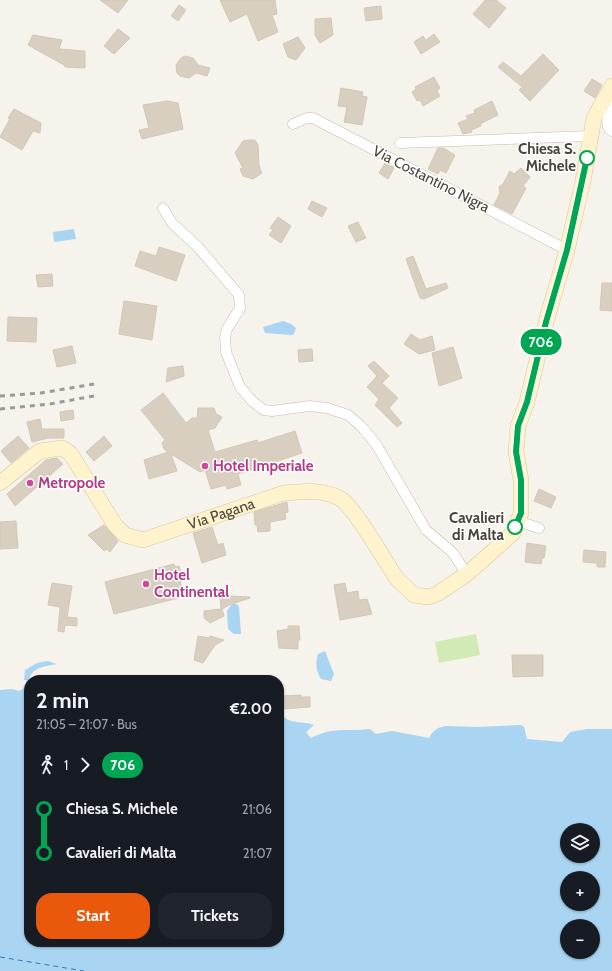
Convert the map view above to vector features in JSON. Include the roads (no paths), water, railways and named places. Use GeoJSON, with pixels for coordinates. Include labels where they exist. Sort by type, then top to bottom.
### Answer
{"type":"FeatureCollection","features":[{"type":"Feature","properties":{"kind":"main road"},"geometry":{"type":"LineString","coordinates":[[518,521],[521,513],[521,480],[516,446],[518,426],[527,402],[546,322],[567,250],[583,181],[594,118],[611,97]]}},
{"type":"Feature","properties":{"kind":"main road","name":"Via Pagana"},"geometry":{"type":"LineString","coordinates":[[0,483],[40,451],[62,448],[70,453],[115,525],[125,535],[143,540],[284,493],[299,491],[327,494],[341,499],[352,512],[396,579],[414,595],[428,597],[450,587],[467,574],[513,533],[518,521]]}},
{"type":"Feature","properties":{"kind":"street"},"geometry":{"type":"LineString","coordinates":[[611,97],[606,122],[612,131]]}},
{"type":"Feature","properties":{"kind":"street","name":"Via Costantino Nigra"},"geometry":{"type":"LineString","coordinates":[[293,124],[307,118],[313,118],[567,250]]}},
{"type":"Feature","properties":{"kind":"street"},"geometry":{"type":"LineString","coordinates":[[400,143],[590,136]]}},
{"type":"Feature","properties":{"kind":"street"},"geometry":{"type":"LineString","coordinates":[[163,208],[172,223],[197,246],[239,295],[240,308],[227,329],[225,337],[226,352],[240,387],[253,402],[264,410],[272,411],[310,406],[327,408],[348,415],[361,426],[376,444],[426,530],[452,552],[467,574]]}},
{"type":"Feature","properties":{"kind":"street"},"geometry":{"type":"LineString","coordinates":[[518,521],[539,528]]}},
{"type":"Feature","properties":{"kind":"water"},"geometry":{"type":"Polygon","coordinates":[[[74,229],[76,239],[54,242],[53,232],[74,229]]]}},
{"type":"Feature","properties":{"kind":"water"},"geometry":{"type":"Polygon","coordinates":[[[283,321],[296,328],[293,335],[265,333],[263,327],[283,321]]]}},
{"type":"Feature","properties":{"kind":"water"},"geometry":{"type":"Polygon","coordinates":[[[232,604],[237,604],[239,607],[241,634],[234,634],[228,629],[227,611],[232,604]]]}},
{"type":"Feature","properties":{"kind":"water"},"geometry":{"type":"Polygon","coordinates":[[[325,651],[334,674],[331,681],[321,679],[317,670],[316,660],[318,654],[325,651]]]}},
{"type":"Feature","properties":{"kind":"water"},"geometry":{"type":"Polygon","coordinates":[[[48,661],[57,664],[39,668],[31,675],[24,675],[25,670],[37,663],[48,661]]]}},
{"type":"Feature","properties":{"kind":"water"},"geometry":{"type":"Polygon","coordinates":[[[24,687],[24,947],[284,947],[284,717],[294,722],[314,725],[306,732],[311,738],[326,732],[370,729],[376,734],[392,731],[429,738],[438,728],[446,726],[477,727],[521,725],[524,727],[527,739],[562,742],[570,732],[587,729],[612,729],[612,971],[0,971],[0,690],[12,689],[19,691],[24,687]]]}},
{"type":"Feature","properties":{"kind":"railway"},"geometry":{"type":"LineString","coordinates":[[0,396],[41,393],[94,384]]}},
{"type":"Feature","properties":{"kind":"railway"},"geometry":{"type":"LineString","coordinates":[[0,409],[50,404],[99,395]]}},
{"type":"Feature","properties":{"kind":"place","name":"Chiesa S. Michele"},"geometry":{"type":"Point","coordinates":[587,158]}},
{"type":"Feature","properties":{"kind":"place","name":"Hotel Imperiale"},"geometry":{"type":"Point","coordinates":[205,466]}},
{"type":"Feature","properties":{"kind":"place","name":"Metropole"},"geometry":{"type":"Point","coordinates":[30,483]}},
{"type":"Feature","properties":{"kind":"place","name":"Cavalieri di Malta"},"geometry":{"type":"Point","coordinates":[515,527]}},
{"type":"Feature","properties":{"kind":"place","name":"Hotel Continental"},"geometry":{"type":"Point","coordinates":[146,584]}}]}
